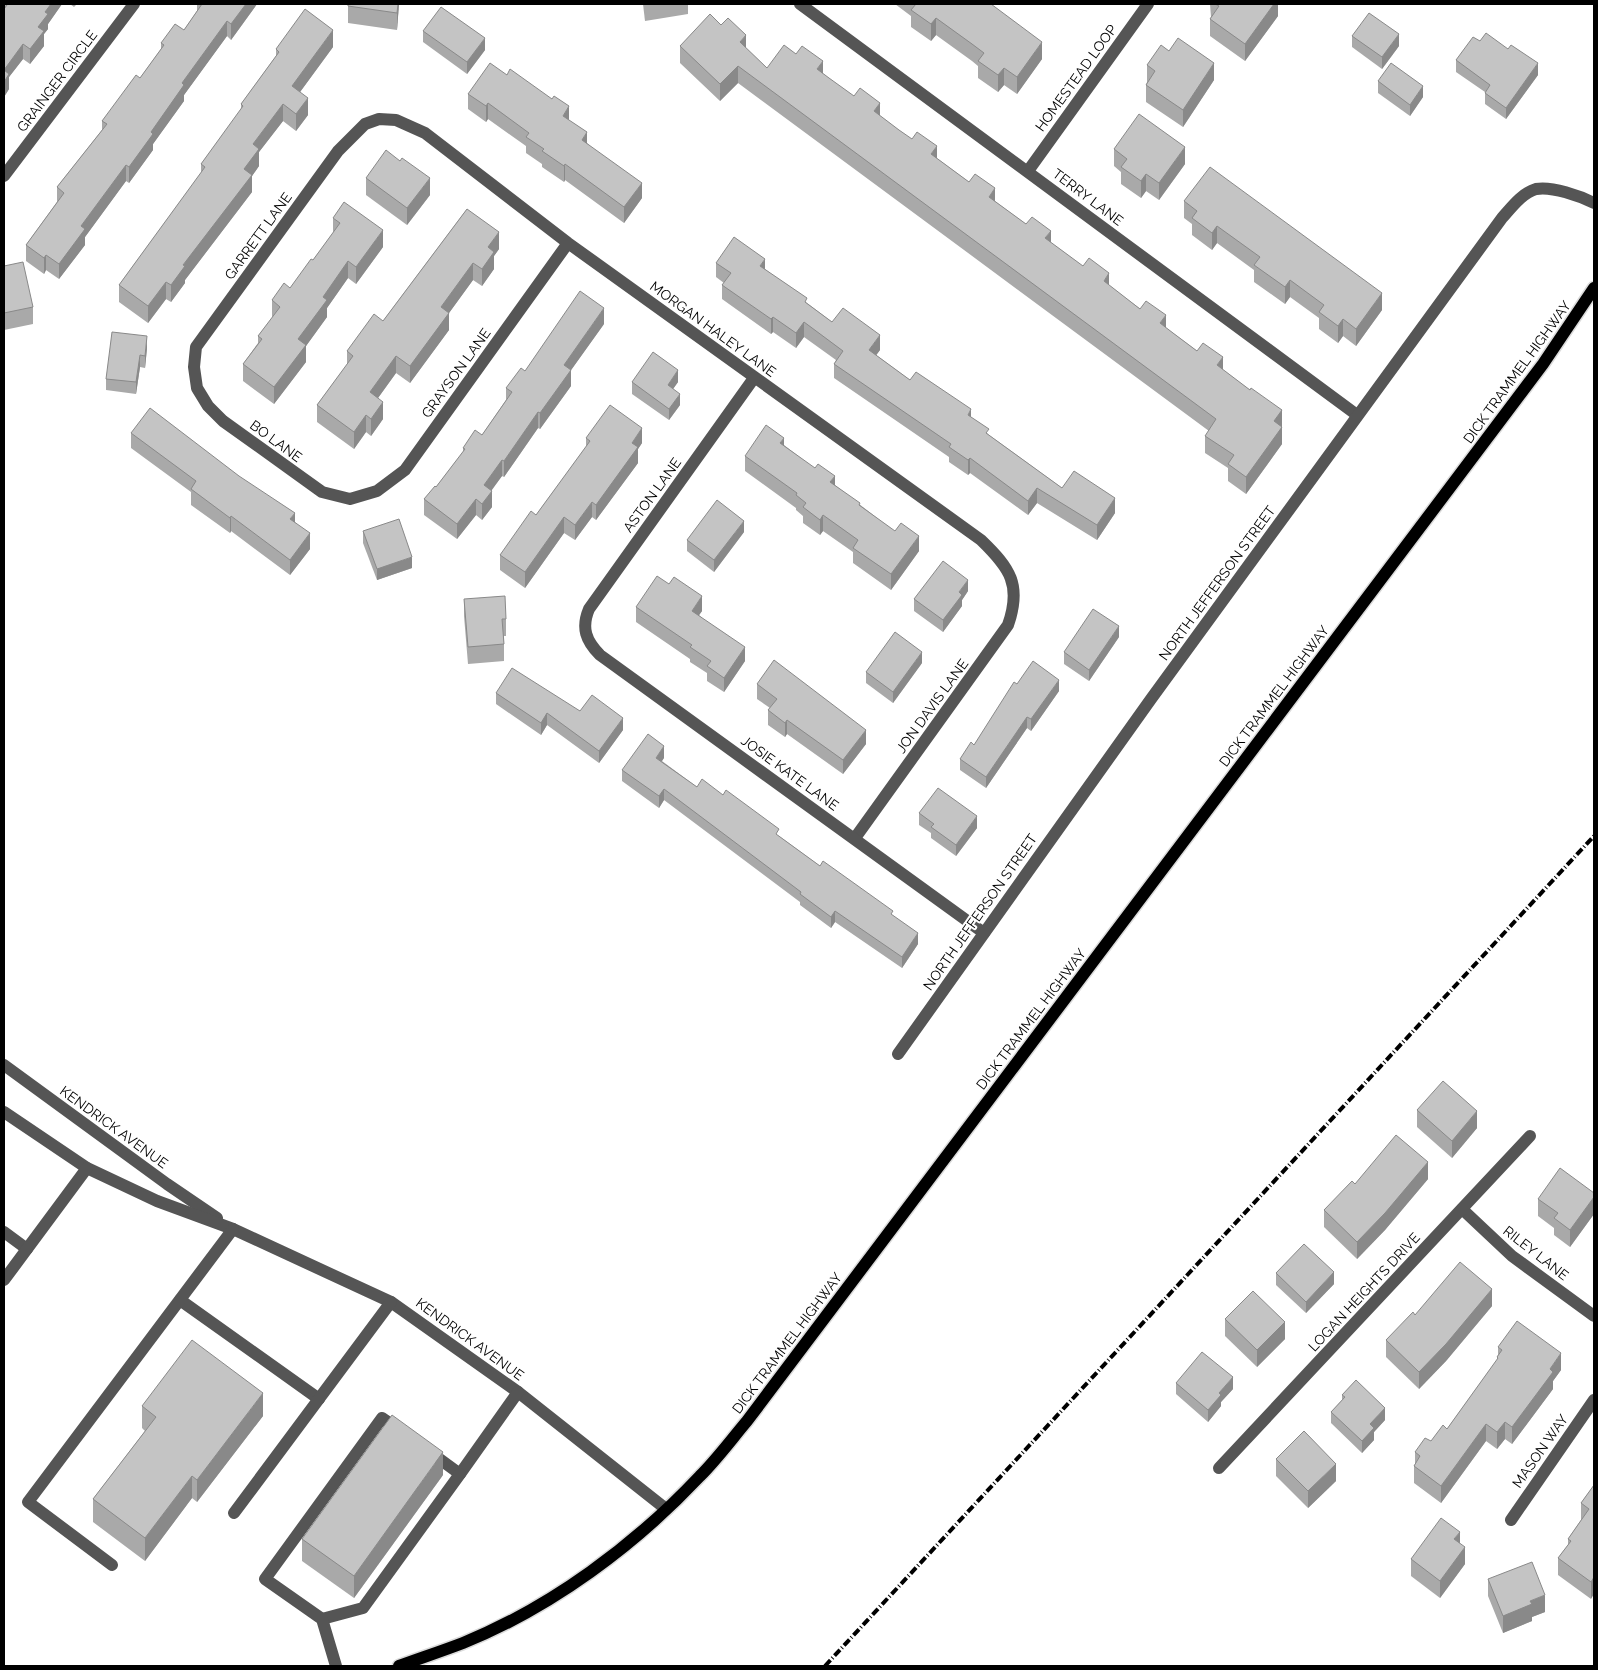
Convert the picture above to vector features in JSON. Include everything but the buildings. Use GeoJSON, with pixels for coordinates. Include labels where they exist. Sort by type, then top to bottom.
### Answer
{"type":"FeatureCollection","features":[{"type":"Feature","properties":{"kind":"main road","name":"DICK TRAMMEL HIGHWAY"},"geometry":{"type":"LineString","coordinates":[[399,1666],[465,1642],[531,1609],[593,1570],[649,1526],[701,1476],[747,1421],[1543,364],[1594,288]]}},
{"type":"Feature","properties":{"kind":"street","name":"GRAINGER CIRCLE"},"geometry":{"type":"LineString","coordinates":[[4,176],[134,4]]}},
{"type":"Feature","properties":{"kind":"street","name":"TERRY LANE"},"geometry":{"type":"LineString","coordinates":[[800,4],[1358,415]]}},
{"type":"Feature","properties":{"kind":"street","name":"HOMESTEAD LOOP"},"geometry":{"type":"LineString","coordinates":[[1028,171],[1148,4]]}},
{"type":"Feature","properties":{"kind":"street","name":"MORGAN HALEY LANE"},"geometry":{"type":"LineString","coordinates":[[379,119],[396,120],[425,133],[568,243],[982,540],[1002,560],[1014,584]]}},
{"type":"Feature","properties":{"kind":"street","name":"GARRETT LANE"},"geometry":{"type":"LineString","coordinates":[[198,388],[194,367],[196,347],[338,151],[365,124],[379,119]]}},
{"type":"Feature","properties":{"kind":"street","name":"NORTH JEFFERSON STREET"},"geometry":{"type":"LineString","coordinates":[[898,1054],[1502,218],[1519,200],[1536,190],[1575,194],[1594,203]]}},
{"type":"Feature","properties":{"kind":"street","name":"GRAYSON LANE"},"geometry":{"type":"LineString","coordinates":[[350,499],[377,490],[405,470],[568,243]]}},
{"type":"Feature","properties":{"kind":"street","name":"ASTON LANE"},"geometry":{"type":"LineString","coordinates":[[585,633],[584,620],[589,609],[754,378]]}},
{"type":"Feature","properties":{"kind":"street","name":"BO LANE"},"geometry":{"type":"LineString","coordinates":[[198,388],[208,406],[223,421],[322,492],[350,499]]}},
{"type":"Feature","properties":{"kind":"street","name":"JON DAVIS LANE"},"geometry":{"type":"LineString","coordinates":[[855,838],[1008,625],[1015,605],[1014,584]]}},
{"type":"Feature","properties":{"kind":"street","name":"JOSIE KATE LANE"},"geometry":{"type":"LineString","coordinates":[[585,633],[590,645],[600,655],[984,933]]}},
{"type":"Feature","properties":{"kind":"street","name":"KENDRICK AVENUE"},"geometry":{"type":"LineString","coordinates":[[4,1065],[167,1184],[234,1229]]}},
{"type":"Feature","properties":{"kind":"street","name":"KENDRICK AVENUE"},"geometry":{"type":"LineString","coordinates":[[4,1112],[87,1168],[157,1201],[234,1229],[391,1302],[518,1392],[666,1509]]}},
{"type":"Feature","properties":{"kind":"street","name":"LOGAN HEIGHTS DRIVE"},"geometry":{"type":"LineString","coordinates":[[1219,1468],[1530,1136]]}},
{"type":"Feature","properties":{"kind":"street"},"geometry":{"type":"LineString","coordinates":[[4,1280],[87,1168]]}},
{"type":"Feature","properties":{"kind":"street","name":"RILEY LANE"},"geometry":{"type":"LineString","coordinates":[[1462,1209],[1512,1256],[1594,1316]]}},
{"type":"Feature","properties":{"kind":"street"},"geometry":{"type":"LineString","coordinates":[[112,1565],[28,1502],[234,1229]]}},
{"type":"Feature","properties":{"kind":"street"},"geometry":{"type":"LineString","coordinates":[[4,1232],[27,1249]]}},
{"type":"Feature","properties":{"kind":"street"},"geometry":{"type":"LineString","coordinates":[[180,1300],[319,1399]]}},
{"type":"Feature","properties":{"kind":"street"},"geometry":{"type":"LineString","coordinates":[[234,1513],[391,1302]]}},
{"type":"Feature","properties":{"kind":"street"},"geometry":{"type":"LineString","coordinates":[[322,1619],[362,1608],[518,1392]]}},
{"type":"Feature","properties":{"kind":"street","name":"MASON WAY"},"geometry":{"type":"LineString","coordinates":[[1511,1520],[1594,1400]]}},
{"type":"Feature","properties":{"kind":"street"},"geometry":{"type":"LineString","coordinates":[[336,1666],[322,1619],[265,1579],[382,1418],[460,1474]]}},
{"type":"Feature","properties":{"kind":"railway"},"geometry":{"type":"LineString","coordinates":[[825,1666],[1594,836]]}}]}
